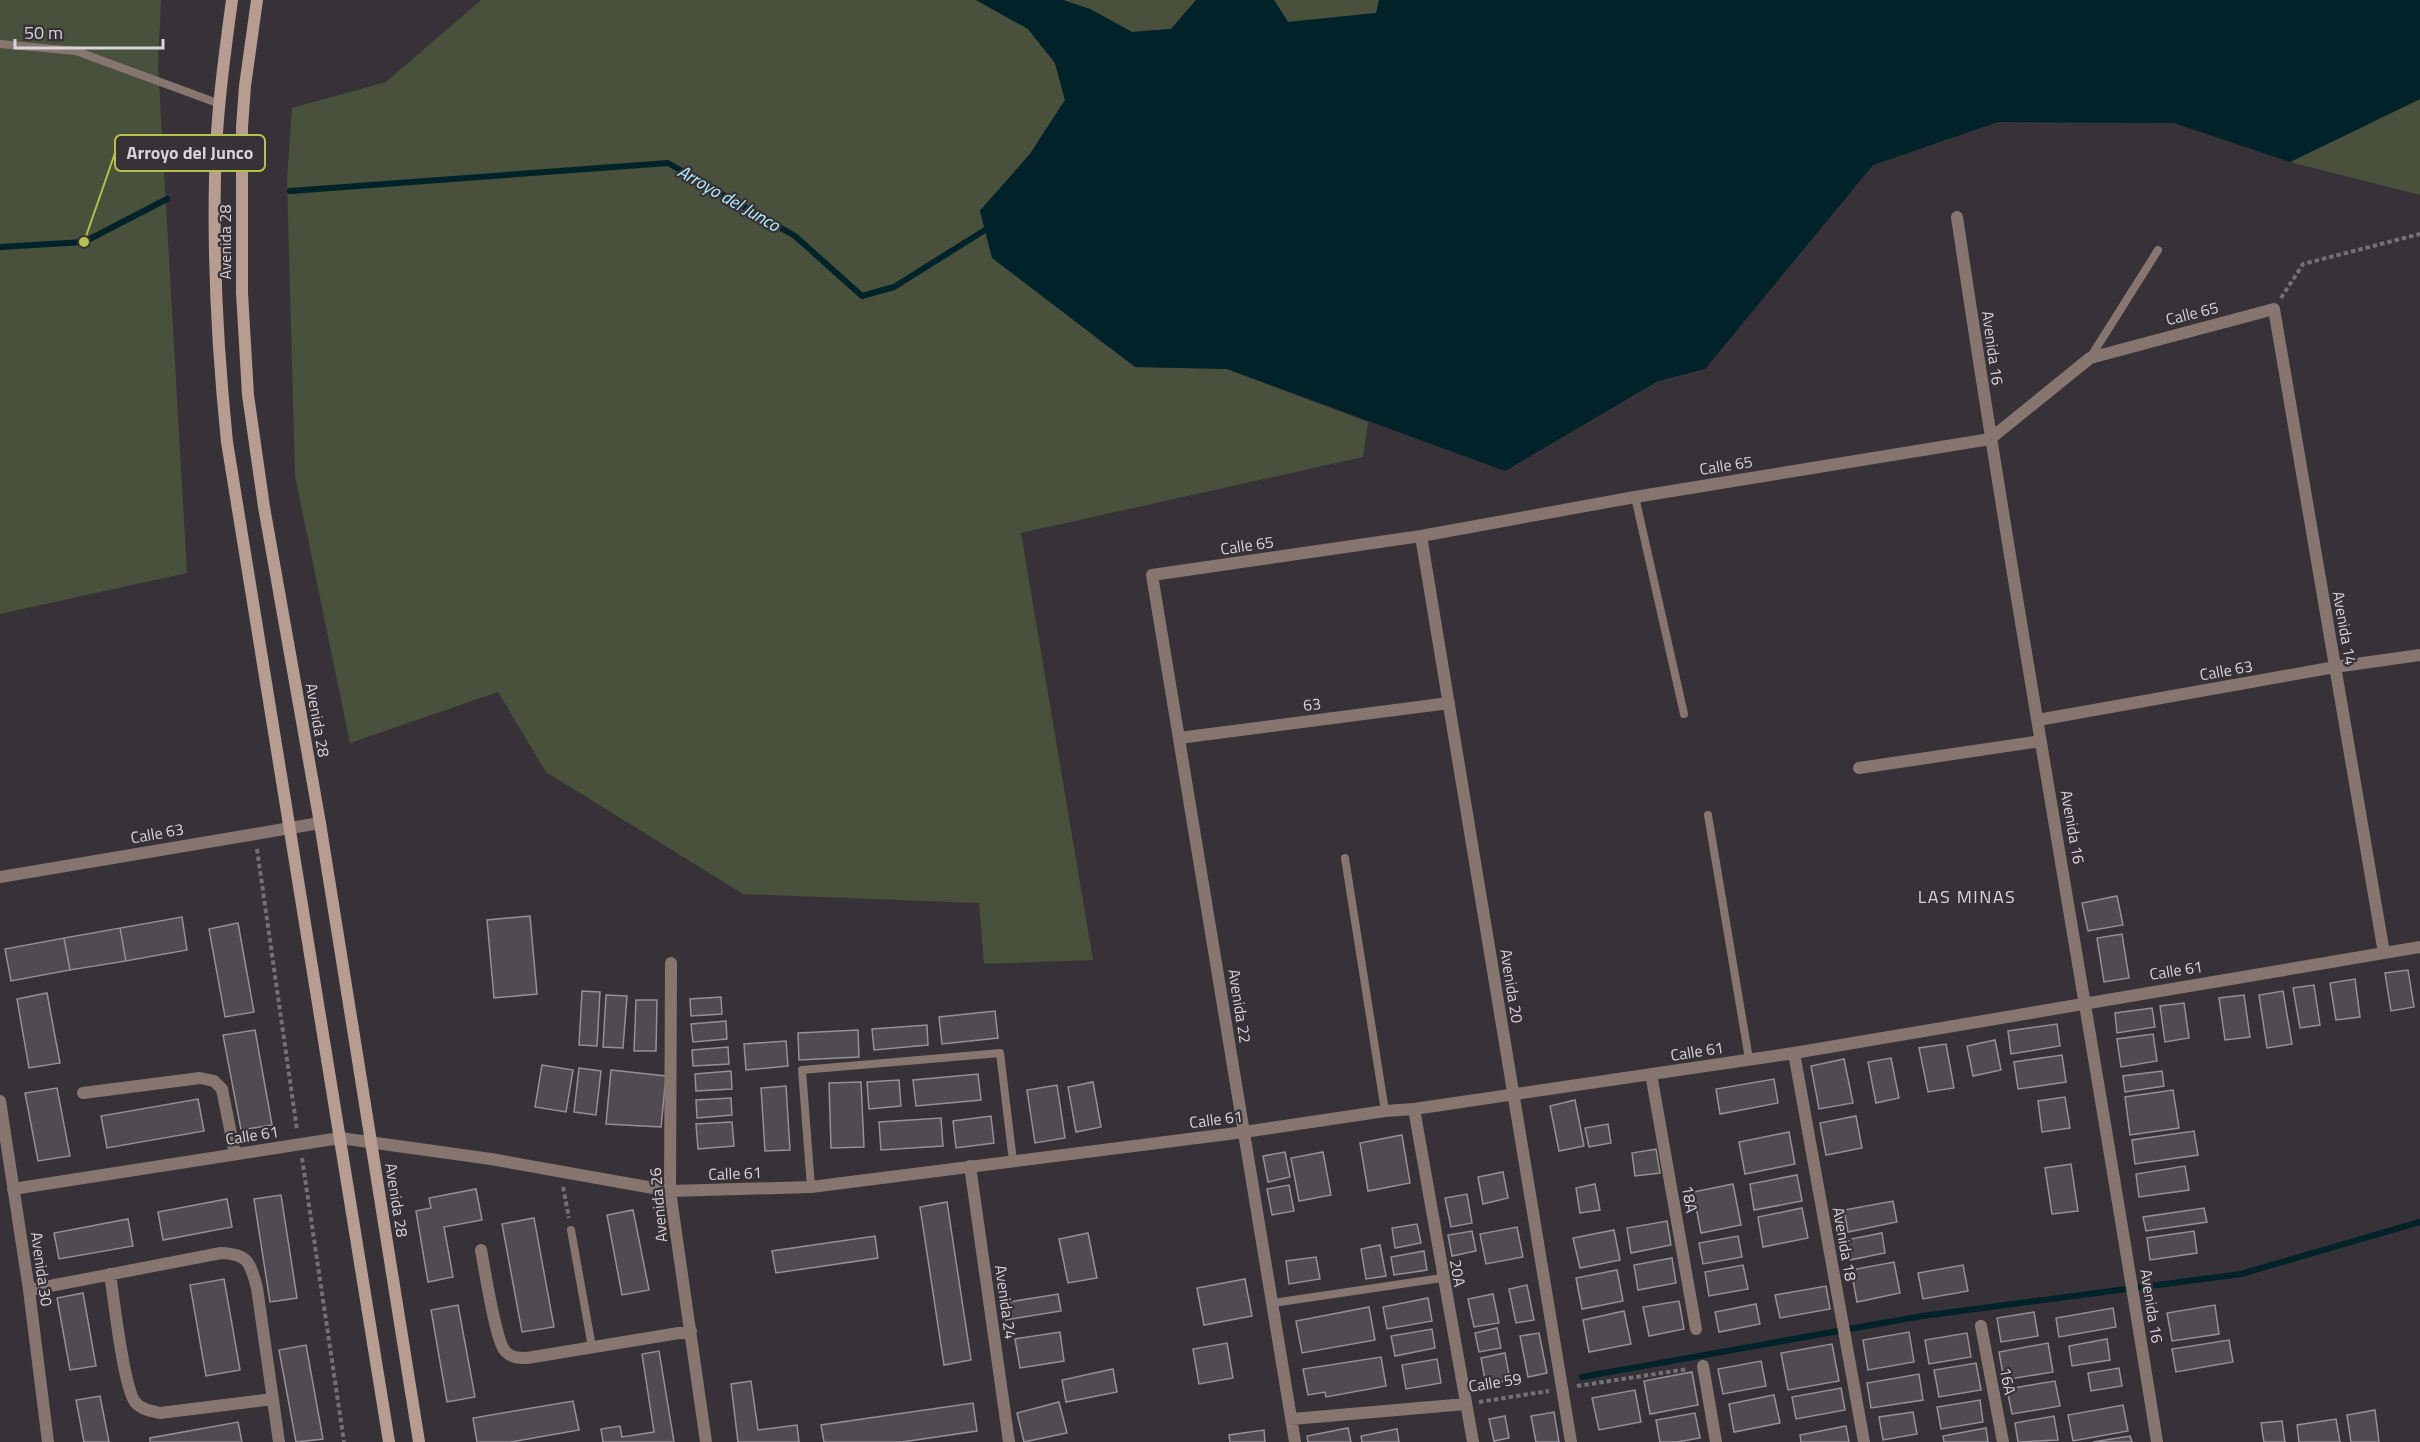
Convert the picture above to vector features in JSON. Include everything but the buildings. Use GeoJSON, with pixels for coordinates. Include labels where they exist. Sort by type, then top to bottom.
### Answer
{"type":"FeatureCollection","features":[{"type":"Feature","properties":{"kind":"main road","name":"Avenida 28"},"geometry":{"type":"LineString","coordinates":[[232,0],[214,175],[214,264],[221,386],[227,442],[291,828],[388,1442]]}},
{"type":"Feature","properties":{"kind":"main road","name":"Avenida 28"},"geometry":{"type":"LineString","coordinates":[[257,0],[245,86],[242,127],[241,250],[248,395],[259,477],[320,823],[419,1442]]}},
{"type":"Feature","properties":{"kind":"street","name":"Avenida 16"},"geometry":{"type":"LineString","coordinates":[[1957,217],[1990,439],[2086,1002],[2157,1442]]}},
{"type":"Feature","properties":{"kind":"street","name":"Calle 65"},"geometry":{"type":"LineString","coordinates":[[1152,576],[1421,536],[1635,497],[1990,439],[2090,358],[2274,309]]}},
{"type":"Feature","properties":{"kind":"street","name":"Avenida 14"},"geometry":{"type":"LineString","coordinates":[[2274,309],[2384,953]]}},
{"type":"Feature","properties":{"kind":"street","name":"Avenida 20"},"geometry":{"type":"LineString","coordinates":[[1421,536],[1571,1442]]}},
{"type":"Feature","properties":{"kind":"street","name":"Avenida 22"},"geometry":{"type":"LineString","coordinates":[[1152,576],[1296,1442]]}},
{"type":"Feature","properties":{"kind":"street","name":"Calle 63"},"geometry":{"type":"LineString","coordinates":[[2038,720],[2335,667],[2420,655]]}},
{"type":"Feature","properties":{"kind":"street","name":"63"},"geometry":{"type":"LineString","coordinates":[[1179,738],[1449,704]]}},
{"type":"Feature","properties":{"kind":"street"},"geometry":{"type":"LineString","coordinates":[[1859,768],[2041,741]]}},
{"type":"Feature","properties":{"kind":"street","name":"Calle 63"},"geometry":{"type":"LineString","coordinates":[[0,877],[320,823]]}},
{"type":"Feature","properties":{"kind":"street","name":"Calle 61"},"geometry":{"type":"LineString","coordinates":[[13,1189],[340,1138],[560,1171],[670,1191],[811,1187],[1414,1109],[1794,1053],[2420,947]]}},
{"type":"Feature","properties":{"kind":"street","name":"Avenida 26"},"geometry":{"type":"LineString","coordinates":[[671,963],[670,1191],[706,1442]]}},
{"type":"Feature","properties":{"kind":"street","name":"Avenida 18"},"geometry":{"type":"LineString","coordinates":[[1794,1053],[1864,1442]]}},
{"type":"Feature","properties":{"kind":"street","name":"18A"},"geometry":{"type":"LineString","coordinates":[[1651,1074],[1696,1329]]}},
{"type":"Feature","properties":{"kind":"street"},"geometry":{"type":"LineString","coordinates":[[83,1093],[200,1078],[214,1081],[222,1089],[235,1154]]}},
{"type":"Feature","properties":{"kind":"street","name":"Avenida 30"},"geometry":{"type":"LineString","coordinates":[[0,1101],[48,1442]]}},
{"type":"Feature","properties":{"kind":"street","name":"20A"},"geometry":{"type":"LineString","coordinates":[[1414,1109],[1442,1278],[1473,1442]]}},
{"type":"Feature","properties":{"kind":"street","name":"Avenida 24"},"geometry":{"type":"LineString","coordinates":[[970,1166],[1009,1442]]}},
{"type":"Feature","properties":{"kind":"street"},"geometry":{"type":"LineString","coordinates":[[481,1250],[499,1336],[505,1351],[515,1358],[691,1330]]}},
{"type":"Feature","properties":{"kind":"street"},"geometry":{"type":"LineString","coordinates":[[28,1290],[221,1253],[237,1254],[251,1266],[256,1288],[279,1442]]}},
{"type":"Feature","properties":{"kind":"street"},"geometry":{"type":"LineString","coordinates":[[110,1274],[128,1385],[136,1402],[145,1410],[160,1413],[273,1399]]}},
{"type":"Feature","properties":{"kind":"street","name":"16A"},"geometry":{"type":"LineString","coordinates":[[1981,1326],[2003,1442]]}},
{"type":"Feature","properties":{"kind":"street"},"geometry":{"type":"LineString","coordinates":[[1703,1366],[1716,1442]]}},
{"type":"Feature","properties":{"kind":"street","name":"Calle 59"},"geometry":{"type":"LineString","coordinates":[[1292,1419],[1466,1404]]}},
{"type":"Feature","properties":{"kind":"lane"},"geometry":{"type":"LineString","coordinates":[[0,44],[76,51],[220,104]]}},
{"type":"Feature","properties":{"kind":"lane"},"geometry":{"type":"LineString","coordinates":[[2090,358],[2158,250]]}},
{"type":"Feature","properties":{"kind":"lane"},"geometry":{"type":"LineString","coordinates":[[1635,497],[1684,714]]}},
{"type":"Feature","properties":{"kind":"lane"},"geometry":{"type":"LineString","coordinates":[[1708,815],[1749,1059]]}},
{"type":"Feature","properties":{"kind":"lane"},"geometry":{"type":"LineString","coordinates":[[1345,858],[1385,1111]]}},
{"type":"Feature","properties":{"kind":"lane"},"geometry":{"type":"LineString","coordinates":[[811,1187],[802,1070],[1000,1053],[1014,1161]]}},
{"type":"Feature","properties":{"kind":"lane"},"geometry":{"type":"LineString","coordinates":[[571,1230],[592,1347]]}},
{"type":"Feature","properties":{"kind":"lane"},"geometry":{"type":"LineString","coordinates":[[1273,1303],[1442,1278]]}},
{"type":"Feature","properties":{"kind":"path"},"geometry":{"type":"LineString","coordinates":[[2274,309],[2303,264],[2420,234]]}},
{"type":"Feature","properties":{"kind":"path"},"geometry":{"type":"LineString","coordinates":[[560,1171],[571,1230]]}},
{"type":"Feature","properties":{"kind":"path","name":"Calle 59"},"geometry":{"type":"LineString","coordinates":[[1466,1404],[1703,1366]]}},
{"type":"Feature","properties":{"kind":"green space"},"geometry":{"type":"Polygon","coordinates":[[[0,0],[161,0],[158,65],[187,573],[0,614],[0,0]]]}},
{"type":"Feature","properties":{"kind":"green space"},"geometry":{"type":"Polygon","coordinates":[[[481,0],[976,0],[1028,29],[1055,63],[1065,100],[1030,154],[980,210],[1135,367],[1227,369],[1368,422],[1363,457],[1021,533],[1093,960],[984,964],[979,903],[743,894],[546,772],[498,692],[350,743],[295,476],[287,180],[292,108],[386,82],[481,0]]]}},
{"type":"Feature","properties":{"kind":"green space"},"geometry":{"type":"Polygon","coordinates":[[[1063,0],[1196,0],[1171,29],[1132,32],[1090,9],[1063,0]]]}},
{"type":"Feature","properties":{"kind":"green space"},"geometry":{"type":"Polygon","coordinates":[[[1274,0],[1379,0],[1377,13],[1288,22],[1274,0]]]}},
{"type":"Feature","properties":{"kind":"green space"},"geometry":{"type":"Polygon","coordinates":[[[2420,99],[2420,195],[2290,162],[2420,99]]]}},
{"type":"Feature","properties":{"kind":"water"},"geometry":{"type":"Polygon","coordinates":[[[976,0],[1063,0],[1090,9],[1132,32],[1171,29],[1196,0],[1274,0],[1288,22],[1376,13],[1379,0],[2420,0],[2420,99],[2290,162],[2174,123],[1998,122],[1873,165],[1705,369],[1658,381],[1505,471],[1227,369],[1135,367],[992,258],[980,211],[1030,154],[1065,100],[1055,63],[1028,29],[976,0]]]}},
{"type":"Feature","properties":{"kind":"waterway","name":"Arroyo del Junco"},"geometry":{"type":"LineString","coordinates":[[290,191],[668,163],[795,236],[862,296],[894,287],[985,230]]}},
{"type":"Feature","properties":{"kind":"waterway","name":"Arroyo del Junco"},"geometry":{"type":"LineString","coordinates":[[0,247],[84,242],[167,199]]}},
{"type":"Feature","properties":{"kind":"waterway"},"geometry":{"type":"LineString","coordinates":[[1582,1377],[1922,1316],[2241,1274],[2420,1222]]}},
{"type":"Feature","properties":{"kind":"place","name":"Arroyo del Junco"},"geometry":{"type":"Point","coordinates":[84,242]}},
{"type":"Feature","properties":{"kind":"district","name":"LAS MINAS"},"geometry":{"type":"Point","coordinates":[1967,896]}}]}
